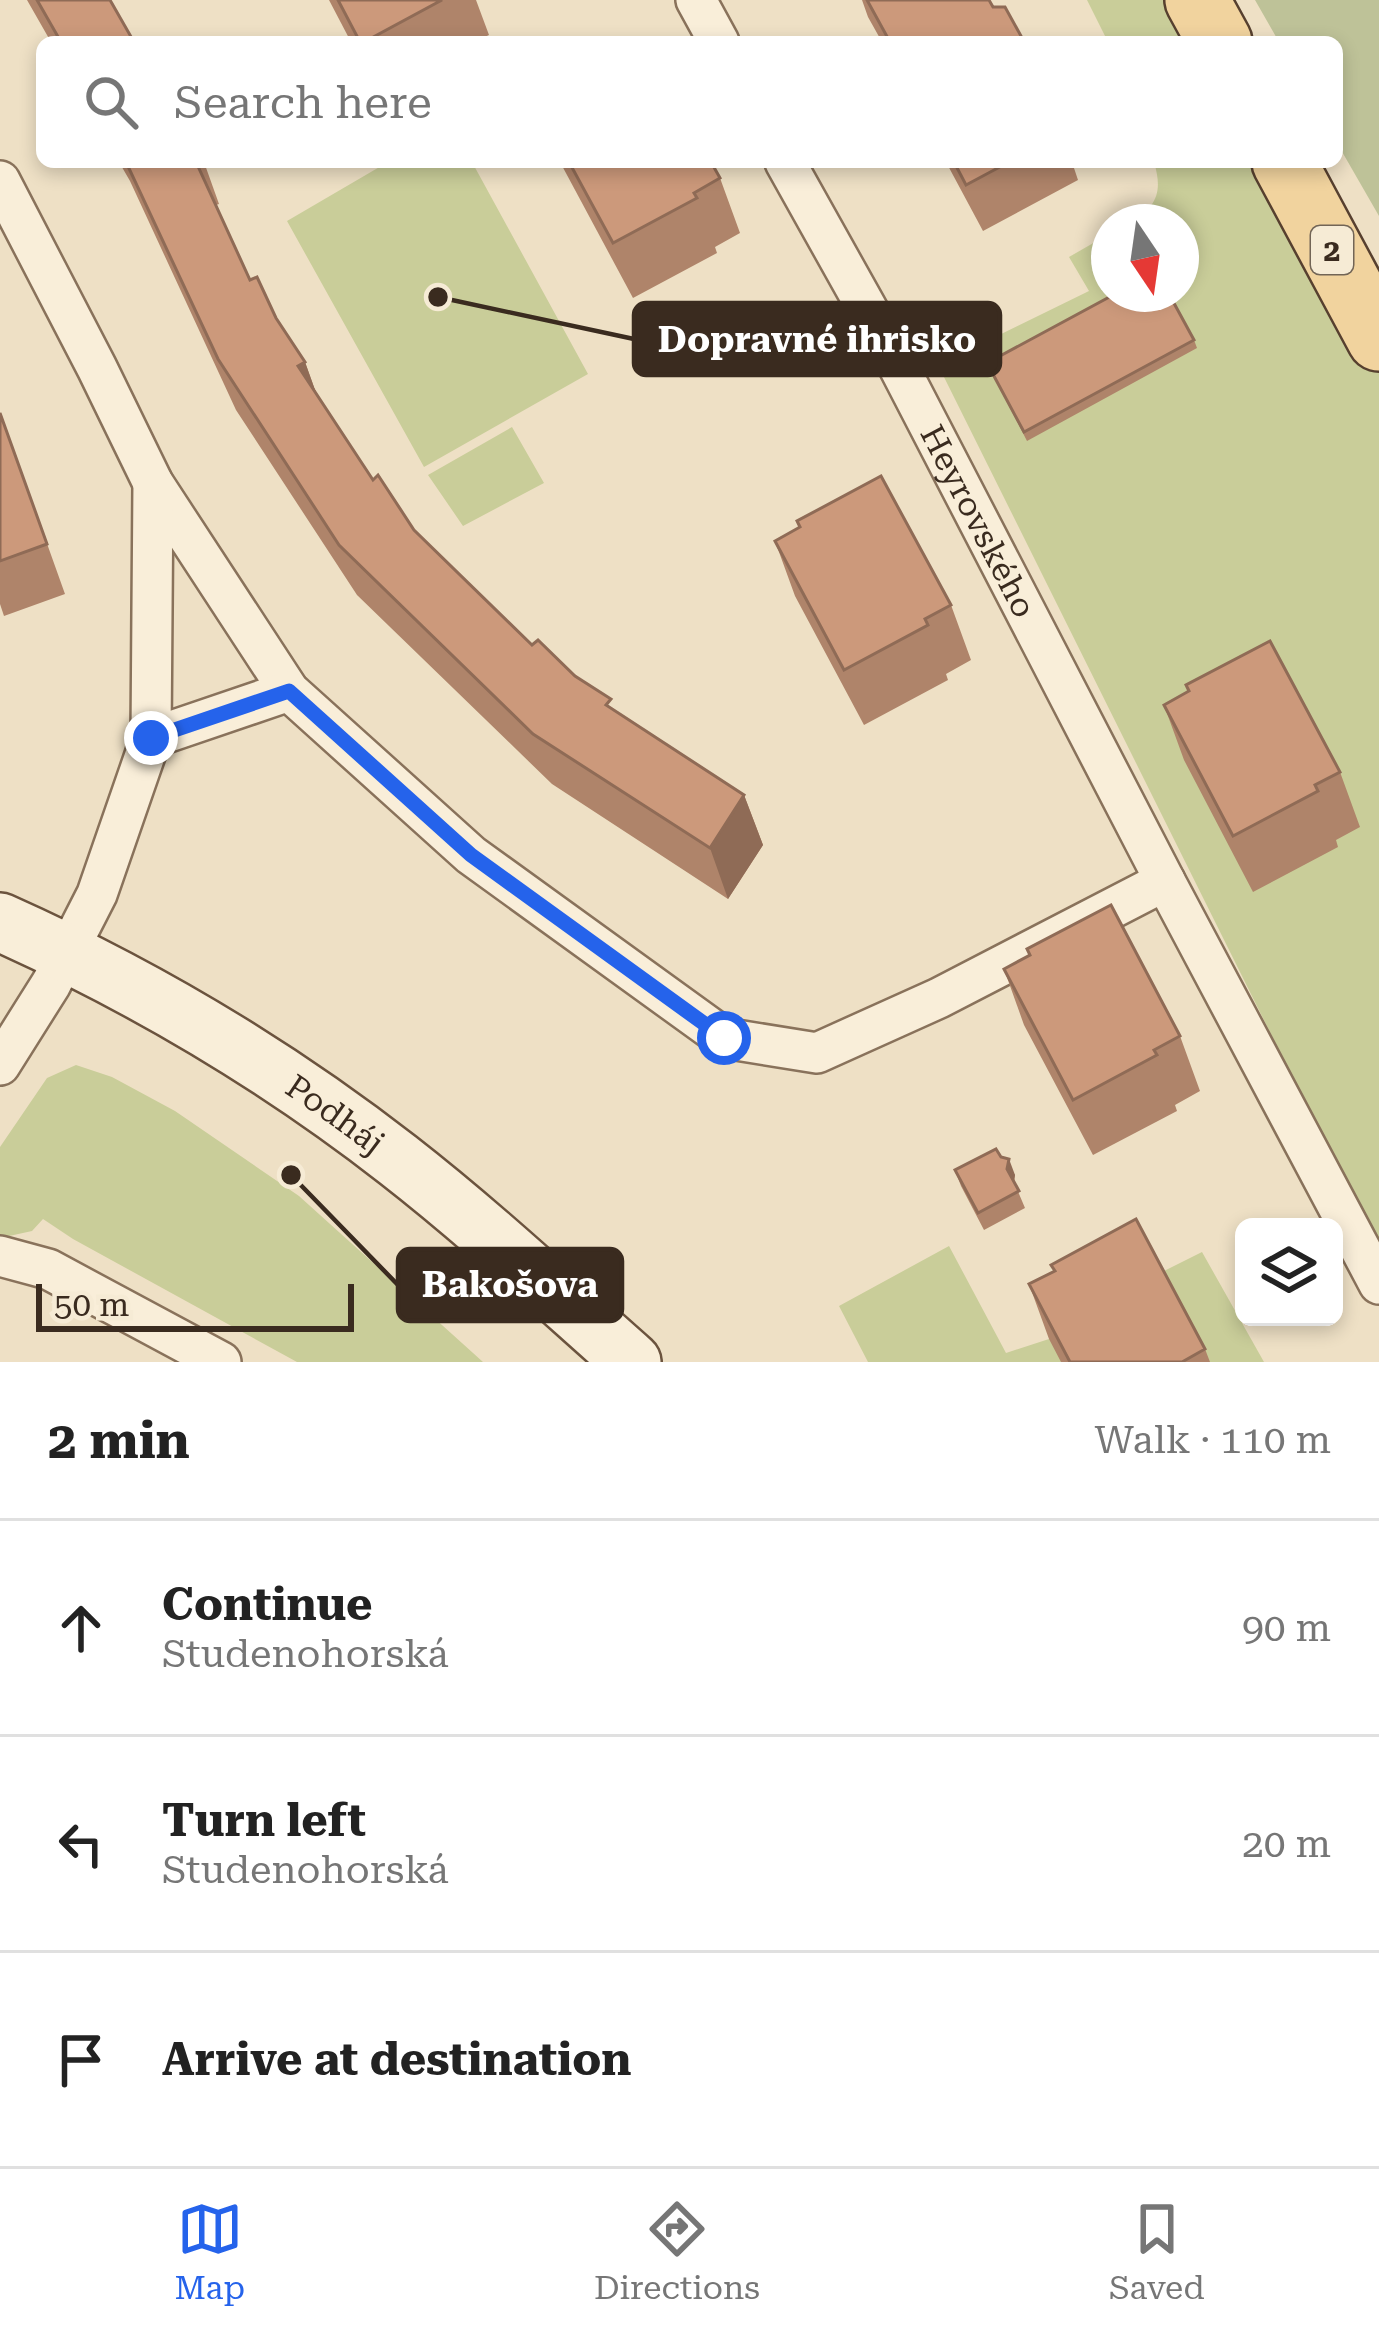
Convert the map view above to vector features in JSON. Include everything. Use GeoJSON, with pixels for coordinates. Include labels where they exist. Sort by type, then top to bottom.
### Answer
{"type":"FeatureCollection","features":[{"type":"Feature","properties":{"kind":"main road"},"geometry":{"type":"LineString","coordinates":[[1197,0],[1217,36]]}},
{"type":"Feature","properties":{"kind":"main road","name":"2"},"geometry":{"type":"LineString","coordinates":[[1287,168],[1379,339]]}},
{"type":"Feature","properties":{"kind":"street"},"geometry":{"type":"LineString","coordinates":[[697,0],[716,36]]}},
{"type":"Feature","properties":{"kind":"street","name":"Heyrovského"},"geometry":{"type":"LineString","coordinates":[[788,168],[889,349],[1379,1284]]}},
{"type":"Feature","properties":{"kind":"street"},"geometry":{"type":"LineString","coordinates":[[0,181],[153,483],[289,691],[471,855],[724,1038],[817,1053],[939,998],[1165,881]]}},
{"type":"Feature","properties":{"kind":"street"},"geometry":{"type":"LineString","coordinates":[[0,1065],[27,1025],[97,894],[151,738],[153,483]]}},
{"type":"Feature","properties":{"kind":"street"},"geometry":{"type":"LineString","coordinates":[[151,738],[289,691]]}},
{"type":"Feature","properties":{"kind":"street","name":"Podháj"},"geometry":{"type":"LineString","coordinates":[[0,922],[139,988],[396,1159],[632,1362]]}},
{"type":"Feature","properties":{"kind":"street"},"geometry":{"type":"LineString","coordinates":[[0,1256],[48,1269],[221,1362]]}},
{"type":"Feature","properties":{"kind":"green space"},"geometry":{"type":"Polygon","coordinates":[[[1087,0],[1197,0],[1217,36],[1105,36],[1087,0]]]}},
{"type":"Feature","properties":{"kind":"green space"},"geometry":{"type":"Polygon","coordinates":[[[1255,0],[1379,0],[1379,216],[1343,153],[1343,36],[1276,36],[1255,0]]]}},
{"type":"Feature","properties":{"kind":"green space"},"geometry":{"type":"Polygon","coordinates":[[[378,168],[475,168],[588,374],[424,467],[287,221],[378,168]]]}},
{"type":"Feature","properties":{"kind":"green space"},"geometry":{"type":"Polygon","coordinates":[[[1155,168],[1287,168],[1379,339],[1379,1242],[1341,1175],[938,365],[1089,291],[1069,257],[1091,244],[1091,312],[1199,312],[1199,204],[1151,204],[1156,198],[1155,168]]]}},
{"type":"Feature","properties":{"kind":"green space"},"geometry":{"type":"Polygon","coordinates":[[[512,427],[544,483],[463,526],[428,475],[512,427]]]}},
{"type":"Feature","properties":{"kind":"green space"},"geometry":{"type":"Polygon","coordinates":[[[76,1065],[112,1077],[175,1111],[299,1196],[483,1362],[297,1362],[43,1219],[32,1231],[0,1238],[0,1147],[47,1078],[76,1065]]]}},
{"type":"Feature","properties":{"kind":"green space"},"geometry":{"type":"Polygon","coordinates":[[[949,1246],[1006,1353],[1049,1339],[1202,1252],[1235,1311],[1235,1326],[1244,1326],[1264,1362],[868,1362],[839,1306],[949,1246]]]}},
{"type":"Feature","properties":{"kind":"building"},"geometry":{"type":"Polygon","coordinates":[[[37,0],[110,0],[131,36],[58,36],[37,0]]]}},
{"type":"Feature","properties":{"kind":"building"},"geometry":{"type":"Polygon","coordinates":[[[338,0],[442,0],[375,36],[357,36],[338,0]]]}},
{"type":"Feature","properties":{"kind":"building"},"geometry":{"type":"Polygon","coordinates":[[[867,0],[989,0],[993,7],[1005,7],[1021,36],[887,36],[867,0]]]}},
{"type":"Feature","properties":{"kind":"building"},"geometry":{"type":"Polygon","coordinates":[[[129,168],[199,168],[250,280],[257,277],[276,318],[305,362],[298,366],[373,480],[378,475],[414,530],[532,645],[538,640],[575,676],[611,699],[606,705],[744,795],[710,848],[533,734],[339,545],[218,359],[129,168]]]}},
{"type":"Feature","properties":{"kind":"building"},"geometry":{"type":"Polygon","coordinates":[[[572,168],[714,168],[720,178],[694,193],[697,198],[613,243],[572,168]]]}},
{"type":"Feature","properties":{"kind":"building"},"geometry":{"type":"Polygon","coordinates":[[[957,168],[998,168],[966,185],[957,168]]]}},
{"type":"Feature","properties":{"kind":"building"},"geometry":{"type":"Polygon","coordinates":[[[1091,307],[1091,312],[1179,312],[1194,340],[1024,432],[987,363],[1091,307]]]}},
{"type":"Feature","properties":{"kind":"building"},"geometry":{"type":"Polygon","coordinates":[[[0,413],[47,544],[0,561],[0,413]]]}},
{"type":"Feature","properties":{"kind":"building"},"geometry":{"type":"Polygon","coordinates":[[[881,476],[951,605],[925,619],[928,625],[844,670],[775,541],[800,527],[797,521],[881,476]]]}},
{"type":"Feature","properties":{"kind":"building"},"geometry":{"type":"Polygon","coordinates":[[[1270,641],[1340,772],[1315,785],[1318,791],[1233,836],[1164,705],[1189,691],[1186,685],[1270,641]]]}},
{"type":"Feature","properties":{"kind":"building"},"geometry":{"type":"Polygon","coordinates":[[[1111,905],[1180,1036],[1154,1050],[1157,1055],[1073,1100],[1004,969],[1030,955],[1027,949],[1111,905]]]}},
{"type":"Feature","properties":{"kind":"building"},"geometry":{"type":"Polygon","coordinates":[[[996,1149],[1009,1159],[1007,1169],[1019,1191],[978,1213],[955,1170],[996,1149]]]}},
{"type":"Feature","properties":{"kind":"building"},"geometry":{"type":"Polygon","coordinates":[[[1136,1219],[1205,1349],[1182,1362],[1070,1362],[1029,1284],[1055,1271],[1051,1265],[1136,1219]]]}},
{"type":"Feature","properties":{"kind":"place","name":"Dopravné ihrisko"},"geometry":{"type":"Point","coordinates":[438,297]}},
{"type":"Feature","properties":{"kind":"place","name":"Bakošova"},"geometry":{"type":"Point","coordinates":[291,1175]}},
{"type":"Feature","properties":{"kind":"route"},"geometry":{"type":"LineString","coordinates":[[151,738],[289,691],[471,855],[724,1038]]}}]}
